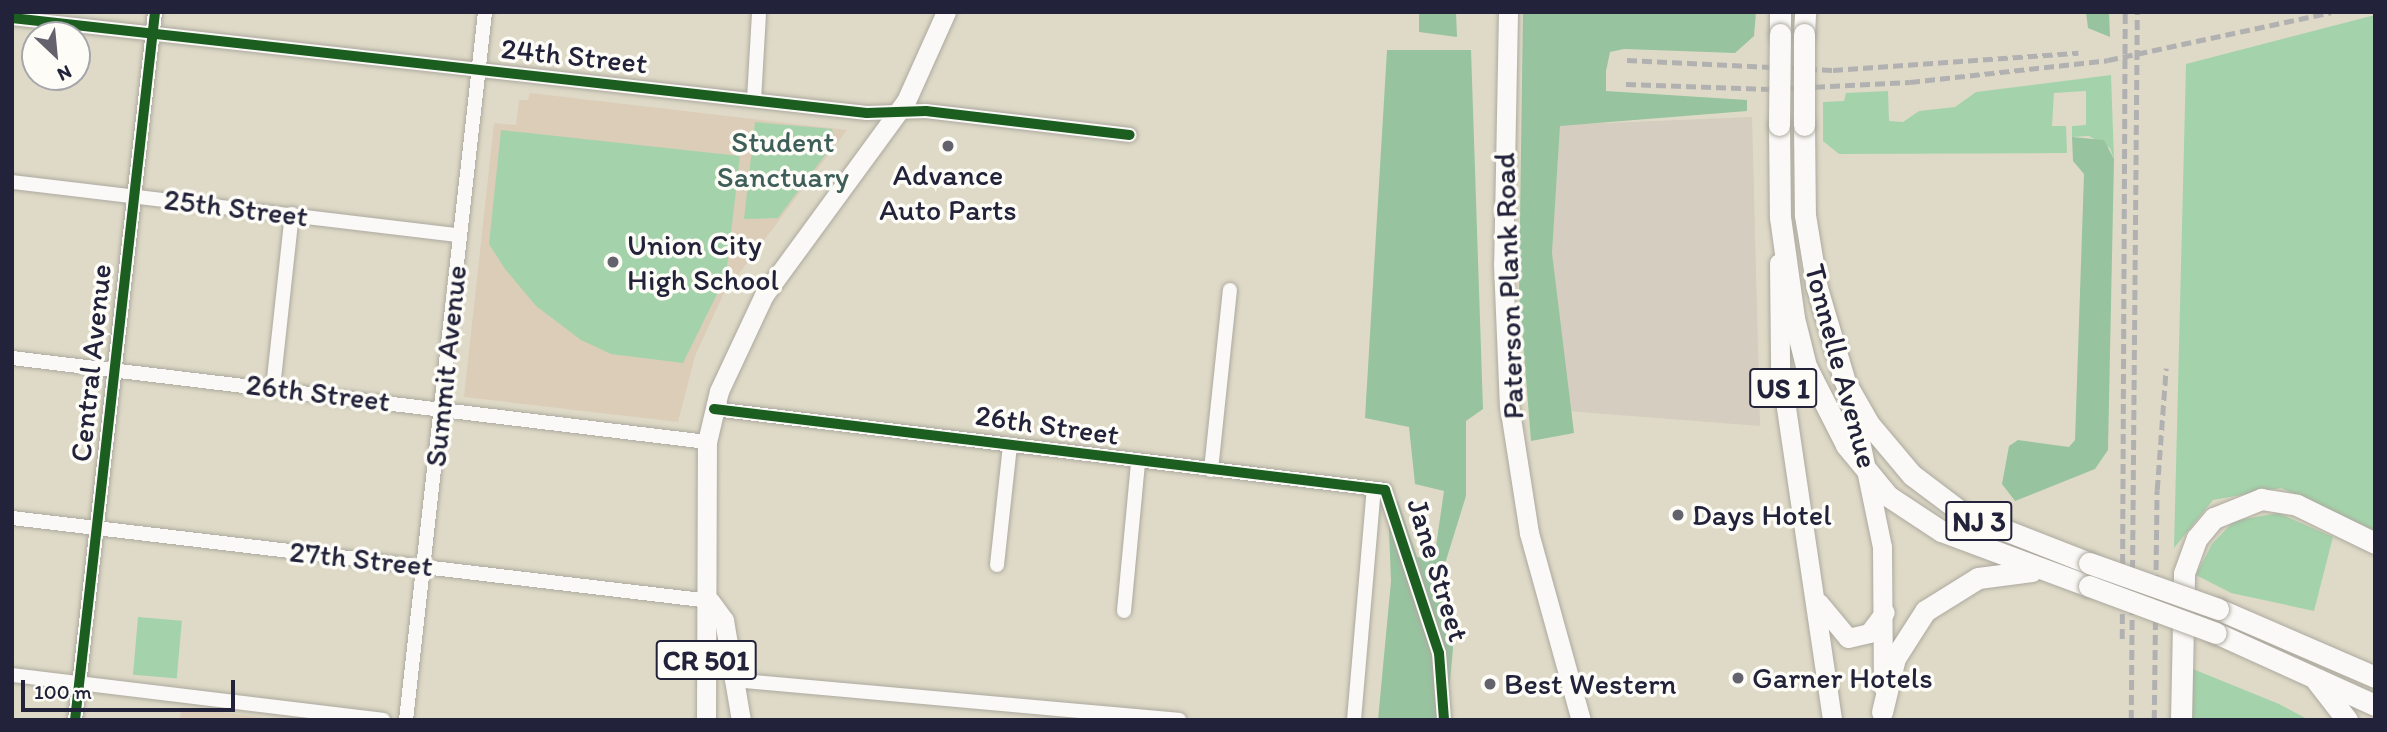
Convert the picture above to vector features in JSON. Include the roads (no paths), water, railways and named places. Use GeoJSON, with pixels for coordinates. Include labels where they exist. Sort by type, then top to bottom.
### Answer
{"type":"FeatureCollection","features":[{"type":"Feature","properties":{"kind":"highway","name":"Tonnelle Avenue"},"geometry":{"type":"LineString","coordinates":[[1780,12],[1780,216]]}},
{"type":"Feature","properties":{"kind":"highway","name":"Tonnelle Avenue"},"geometry":{"type":"LineString","coordinates":[[1805,12],[1804,125],[1808,240],[1848,388]]}},
{"type":"Feature","properties":{"kind":"highway","name":"NJ 3"},"geometry":{"type":"LineString","coordinates":[[1780,216],[1806,366],[1829,415],[1872,479],[1941,531],[2217,633],[2375,705]]}},
{"type":"Feature","properties":{"kind":"highway","name":"NJ 3"},"geometry":{"type":"LineString","coordinates":[[1848,388],[1887,448],[1942,500],[1987,525],[2218,609],[2375,677]]}},
{"type":"Feature","properties":{"kind":"highway"},"geometry":{"type":"LineString","coordinates":[[2181,720],[2184,573],[2187,555],[2214,518],[2261,499],[2297,505],[2375,543]]}},
{"type":"Feature","properties":{"kind":"highway"},"geometry":{"type":"LineString","coordinates":[[1882,716],[1908,632],[1945,594],[2000,572],[2065,577]]}},
{"type":"Feature","properties":{"kind":"highway"},"geometry":{"type":"LineString","coordinates":[[2313,676],[2347,720]]}},
{"type":"Feature","properties":{"kind":"main road","name":"CR 501"},"geometry":{"type":"LineString","coordinates":[[706,720],[707,681],[703,624],[710,601],[707,442],[713,409],[764,295],[899,111],[946,12]]}},
{"type":"Feature","properties":{"kind":"main road","name":"Paterson Plank Road"},"geometry":{"type":"LineString","coordinates":[[1508,12],[1503,264],[1509,405],[1529,533],[1581,720]]}},
{"type":"Feature","properties":{"kind":"main road","name":"Tonnelle Avenue"},"geometry":{"type":"LineString","coordinates":[[1780,216],[1780,367],[1832,720]]}},
{"type":"Feature","properties":{"kind":"main road","name":"Tonnelle Avenue"},"geometry":{"type":"LineString","coordinates":[[1848,388],[1872,479],[1885,612],[1882,716]]}},
{"type":"Feature","properties":{"kind":"main road"},"geometry":{"type":"LineString","coordinates":[[1815,596],[1848,638],[1869,633],[1885,612]]}},
{"type":"Feature","properties":{"kind":"main road","name":"CR 501"},"geometry":{"type":"LineString","coordinates":[[710,601],[724,620],[732,685],[741,720]]}},
{"type":"Feature","properties":{"kind":"main road"},"geometry":{"type":"LineString","coordinates":[[707,681],[716,720]]}},
{"type":"Feature","properties":{"kind":"main road"},"geometry":{"type":"LineString","coordinates":[[732,685],[733,720]]}},
{"type":"Feature","properties":{"kind":"street","name":"Central Avenue"},"geometry":{"type":"LineString","coordinates":[[75,720],[155,12]]}},
{"type":"Feature","properties":{"kind":"street","name":"Summit Avenue"},"geometry":{"type":"LineString","coordinates":[[406,720],[485,12]]}},
{"type":"Feature","properties":{"kind":"street"},"geometry":{"type":"LineString","coordinates":[[754,100],[759,12]]}},
{"type":"Feature","properties":{"kind":"street","name":"24th Street"},"geometry":{"type":"LineString","coordinates":[[12,18],[754,100],[899,111],[1130,135]]}},
{"type":"Feature","properties":{"kind":"street","name":"25th Street"},"geometry":{"type":"LineString","coordinates":[[12,182],[459,235]]}},
{"type":"Feature","properties":{"kind":"street"},"geometry":{"type":"LineString","coordinates":[[273,388],[292,214]]}},
{"type":"Feature","properties":{"kind":"street"},"geometry":{"type":"LineString","coordinates":[[1211,470],[1230,290]]}},
{"type":"Feature","properties":{"kind":"street","name":"26th Street"},"geometry":{"type":"LineString","coordinates":[[12,358],[707,442]]}},
{"type":"Feature","properties":{"kind":"street","name":"26th Street"},"geometry":{"type":"LineString","coordinates":[[713,409],[1374,489]]}},
{"type":"Feature","properties":{"kind":"street"},"geometry":{"type":"LineString","coordinates":[[997,565],[1010,445]]}},
{"type":"Feature","properties":{"kind":"street"},"geometry":{"type":"LineString","coordinates":[[1124,611],[1138,462]]}},
{"type":"Feature","properties":{"kind":"street"},"geometry":{"type":"LineString","coordinates":[[1354,720],[1374,489]]}},
{"type":"Feature","properties":{"kind":"street","name":"Jane Street"},"geometry":{"type":"LineString","coordinates":[[1374,489],[1392,496],[1431,626],[1444,720]]}},
{"type":"Feature","properties":{"kind":"street","name":"27th Street"},"geometry":{"type":"LineString","coordinates":[[12,518],[710,601]]}},
{"type":"Feature","properties":{"kind":"street"},"geometry":{"type":"LineString","coordinates":[[12,675],[383,720]]}},
{"type":"Feature","properties":{"kind":"street"},"geometry":{"type":"LineString","coordinates":[[732,685],[1179,720]]}},
{"type":"Feature","properties":{"kind":"railway"},"geometry":{"type":"LineString","coordinates":[[2122,639],[2125,12]]}},
{"type":"Feature","properties":{"kind":"railway"},"geometry":{"type":"LineString","coordinates":[[2131,720],[2137,12]]}},
{"type":"Feature","properties":{"kind":"railway"},"geometry":{"type":"LineString","coordinates":[[1626,84],[1770,89],[1910,82],[2108,60],[2331,12]]}},
{"type":"Feature","properties":{"kind":"railway"},"geometry":{"type":"LineString","coordinates":[[1627,60],[1833,70],[2078,53]]}},
{"type":"Feature","properties":{"kind":"railway"},"geometry":{"type":"LineString","coordinates":[[2154,720],[2157,490],[2166,368]]}},
{"type":"Feature","properties":{"kind":"place","name":"Advance Auto Parts"},"geometry":{"type":"Point","coordinates":[948,146]}},
{"type":"Feature","properties":{"kind":"place","name":"Union City High School"},"geometry":{"type":"Point","coordinates":[613,262]}},
{"type":"Feature","properties":{"kind":"place","name":"Days Hotel"},"geometry":{"type":"Point","coordinates":[1678,515]}},
{"type":"Feature","properties":{"kind":"place","name":"Garner Hotels"},"geometry":{"type":"Point","coordinates":[1738,678]}},
{"type":"Feature","properties":{"kind":"place","name":"Best Western"},"geometry":{"type":"Point","coordinates":[1490,684]}},
{"type":"Feature","properties":{"kind":"park label","name":"Student Sanctuary"},"geometry":{"type":"Point","coordinates":[783,159]}}]}
